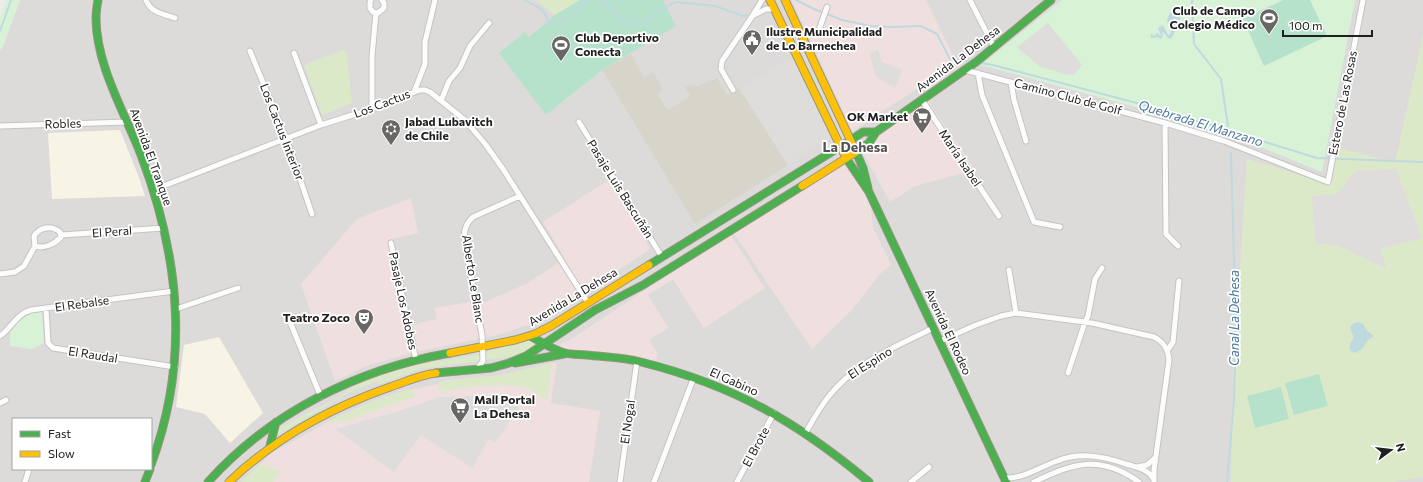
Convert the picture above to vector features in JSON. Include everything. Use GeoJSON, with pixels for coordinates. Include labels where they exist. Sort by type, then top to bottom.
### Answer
{"type":"FeatureCollection","features":[{"type":"Feature","properties":{"kind":"main road","name":"Avenida El Tranque"},"geometry":{"type":"LineString","coordinates":[[98,0],[96,23],[98,41],[104,61],[141,155],[153,190],[164,228],[174,292],[177,338],[175,368],[167,414],[153,453]]}},
{"type":"Feature","properties":{"kind":"main road","name":"Avenida El Rodeo"},"geometry":{"type":"LineString","coordinates":[[770,0],[846,158],[869,192]]}},
{"type":"Feature","properties":{"kind":"main road","name":"Avenida El Rodeo"},"geometry":{"type":"LineString","coordinates":[[785,0],[851,140],[863,168],[869,192],[1005,480]]}},
{"type":"Feature","properties":{"kind":"main road","name":"Avenida La Dehesa"},"geometry":{"type":"LineString","coordinates":[[229,482],[245,465],[270,446],[320,416],[347,403],[424,375],[497,367],[526,356],[595,310],[643,285],[856,152],[869,143],[876,132],[965,70],[1048,1]]}},
{"type":"Feature","properties":{"kind":"main road"},"geometry":{"type":"LineString","coordinates":[[812,88],[820,93],[823,91],[825,86]]}},
{"type":"Feature","properties":{"kind":"main road","name":"Avenida La Dehesa"},"geometry":{"type":"LineString","coordinates":[[208,482],[235,453],[254,437],[276,422],[321,397],[370,374],[416,360],[483,348],[530,336],[588,303],[840,146],[864,132],[876,132]]}},
{"type":"Feature","properties":{"kind":"main road","name":"El Gabino"},"geometry":{"type":"LineString","coordinates":[[530,336],[560,352],[637,361],[694,377],[731,391],[774,413],[806,432],[836,454],[869,482]]}},
{"type":"Feature","properties":{"kind":"main road","name":"El Gabino"},"geometry":{"type":"LineString","coordinates":[[497,367],[549,356],[569,354]]}},
{"type":"Feature","properties":{"kind":"main road"},"geometry":{"type":"LineString","coordinates":[[270,446],[276,422]]}},
{"type":"Feature","properties":{"kind":"main road"},"geometry":{"type":"LineString","coordinates":[[145,482],[150,470]]}},
{"type":"Feature","properties":{"kind":"street"},"geometry":{"type":"LineString","coordinates":[[146,0],[150,7],[156,12],[176,18]]}},
{"type":"Feature","properties":{"kind":"street"},"geometry":{"type":"LineString","coordinates":[[371,0],[370,8],[376,13]]}},
{"type":"Feature","properties":{"kind":"street"},"geometry":{"type":"LineString","coordinates":[[376,13],[380,12],[384,8],[384,3],[382,0]]}},
{"type":"Feature","properties":{"kind":"street"},"geometry":{"type":"LineString","coordinates":[[414,92],[425,64],[425,42],[435,0]]}},
{"type":"Feature","properties":{"kind":"street"},"geometry":{"type":"LineString","coordinates":[[733,90],[722,72],[721,64],[723,58],[754,15],[762,0]]}},
{"type":"Feature","properties":{"kind":"street"},"geometry":{"type":"LineString","coordinates":[[970,0],[994,47]]}},
{"type":"Feature","properties":{"kind":"street","name":"Estero de Las Rosas"},"geometry":{"type":"LineString","coordinates":[[1328,182],[1363,0]]}},
{"type":"Feature","properties":{"kind":"street"},"geometry":{"type":"LineString","coordinates":[[754,15],[762,10],[773,9]]}},
{"type":"Feature","properties":{"kind":"street"},"geometry":{"type":"LineString","coordinates":[[820,27],[826,11]]}},
{"type":"Feature","properties":{"kind":"street"},"geometry":{"type":"LineString","coordinates":[[372,109],[372,56],[376,13]]}},
{"type":"Feature","properties":{"kind":"street"},"geometry":{"type":"LineString","coordinates":[[441,100],[449,81],[460,68],[470,46],[489,23]]}},
{"type":"Feature","properties":{"kind":"street","name":"Los Cactus Interior"},"geometry":{"type":"LineString","coordinates":[[250,51],[286,138],[312,214]]}},
{"type":"Feature","properties":{"kind":"street"},"geometry":{"type":"LineString","coordinates":[[294,53],[321,125]]}},
{"type":"Feature","properties":{"kind":"street","name":"Camino Club de Golf"},"geometry":{"type":"LineString","coordinates":[[965,70],[1165,123],[1224,141],[1328,182]]}},
{"type":"Feature","properties":{"kind":"street"},"geometry":{"type":"LineString","coordinates":[[978,73],[982,95],[1034,222],[1060,227]]}},
{"type":"Feature","properties":{"kind":"street"},"geometry":{"type":"LineString","coordinates":[[1011,82],[1014,100],[1026,141]]}},
{"type":"Feature","properties":{"kind":"street","name":"Los Cactus"},"geometry":{"type":"LineString","coordinates":[[153,190],[321,125],[372,109],[414,92],[425,90],[441,100],[465,120],[496,158],[588,303]]}},
{"type":"Feature","properties":{"kind":"street","name":"María Isabel"},"geometry":{"type":"LineString","coordinates":[[922,100],[999,216]]}},
{"type":"Feature","properties":{"kind":"street","name":"Robles"},"geometry":{"type":"LineString","coordinates":[[0,126],[127,122]]}},
{"type":"Feature","properties":{"kind":"street","name":"Pasaje Luis Bascuñán"},"geometry":{"type":"LineString","coordinates":[[579,122],[662,257]]}},
{"type":"Feature","properties":{"kind":"street"},"geometry":{"type":"LineString","coordinates":[[1165,123],[1166,234],[1178,246]]}},
{"type":"Feature","properties":{"kind":"street","name":"Alberto Le Blanc"},"geometry":{"type":"LineString","coordinates":[[477,369],[483,361],[482,335],[464,243],[465,230],[468,222],[473,217],[520,196]]}},
{"type":"Feature","properties":{"kind":"street","name":"El Peral"},"geometry":{"type":"LineString","coordinates":[[0,274],[15,272],[24,266],[35,246],[34,236],[39,230],[44,228],[48,227],[57,230],[61,235],[164,228]]}},
{"type":"Feature","properties":{"kind":"street"},"geometry":{"type":"LineString","coordinates":[[35,246],[47,246],[59,239],[61,235]]}},
{"type":"Feature","properties":{"kind":"street","name":"Pasaje Los Adobes"},"geometry":{"type":"LineString","coordinates":[[391,243],[416,360]]}},
{"type":"Feature","properties":{"kind":"street"},"geometry":{"type":"LineString","coordinates":[[1068,373],[1084,322],[1088,316],[1095,279],[1102,268]]}},
{"type":"Feature","properties":{"kind":"street"},"geometry":{"type":"LineString","coordinates":[[1009,270],[1016,313]]}},
{"type":"Feature","properties":{"kind":"street"},"geometry":{"type":"LineString","coordinates":[[1167,351],[1173,342],[1179,281]]}},
{"type":"Feature","properties":{"kind":"street"},"geometry":{"type":"LineString","coordinates":[[176,309],[238,288]]}},
{"type":"Feature","properties":{"kind":"street","name":"El Rebalse"},"geometry":{"type":"LineString","coordinates":[[0,336],[9,329],[20,314],[30,310],[174,292]]}},
{"type":"Feature","properties":{"kind":"street","name":"El Raudal"},"geometry":{"type":"LineString","coordinates":[[46,309],[48,343],[53,348],[175,368]]}},
{"type":"Feature","properties":{"kind":"street"},"geometry":{"type":"LineString","coordinates":[[940,342],[976,325],[1016,313],[1084,322],[1154,337],[1161,342],[1167,351],[1169,360],[1155,458],[1154,481]]}},
{"type":"Feature","properties":{"kind":"street"},"geometry":{"type":"LineString","coordinates":[[290,322],[321,397]]}},
{"type":"Feature","properties":{"kind":"street","name":"El Espino"},"geometry":{"type":"LineString","coordinates":[[806,432],[825,401],[849,374],[871,359],[933,328]]}},
{"type":"Feature","properties":{"kind":"street","name":"El Nogal"},"geometry":{"type":"LineString","coordinates":[[620,482],[637,361]]}},
{"type":"Feature","properties":{"kind":"street"},"geometry":{"type":"LineString","coordinates":[[654,482],[694,377]]}},
{"type":"Feature","properties":{"kind":"street"},"geometry":{"type":"LineString","coordinates":[[0,403],[6,400]]}},
{"type":"Feature","properties":{"kind":"street","name":"El Brote"},"geometry":{"type":"LineString","coordinates":[[737,482],[774,413]]}},
{"type":"Feature","properties":{"kind":"street"},"geometry":{"type":"LineString","coordinates":[[1005,480],[1016,478],[1056,461],[1079,456],[1101,457],[1135,467],[1148,472],[1154,481]]}},
{"type":"Feature","properties":{"kind":"street"},"geometry":{"type":"LineString","coordinates":[[1135,467],[1147,465],[1155,458]]}},
{"type":"Feature","properties":{"kind":"street"},"geometry":{"type":"LineString","coordinates":[[1034,482],[1065,468],[1075,465],[1090,464],[1105,466],[1119,471],[1138,482]]}},
{"type":"Feature","properties":{"kind":"street"},"geometry":{"type":"LineString","coordinates":[[911,482],[929,467]]}},
{"type":"Feature","properties":{"kind":"street"},"geometry":{"type":"LineString","coordinates":[[24,482],[29,470]]}},
{"type":"Feature","properties":{"kind":"street"},"geometry":{"type":"LineString","coordinates":[[1016,478],[1021,482]]}},
{"type":"Feature","properties":{"kind":"shaded area"},"geometry":{"type":"Polygon","coordinates":[[[20,0],[1423,0],[1423,482],[0,482],[0,50],[20,0]]]}},
{"type":"Feature","properties":{"kind":"shaded area"},"geometry":{"type":"Polygon","coordinates":[[[792,0],[926,0],[956,62],[852,131],[792,0]]]}},
{"type":"Feature","properties":{"kind":"shaded area"},"geometry":{"type":"Polygon","coordinates":[[[1048,23],[1082,65],[1074,75],[1063,74],[1039,66],[1017,47],[1048,23]]]}},
{"type":"Feature","properties":{"kind":"shaded area"},"geometry":{"type":"Polygon","coordinates":[[[878,49],[882,62],[903,70],[895,87],[889,85],[875,75],[870,54],[878,49]]]}},
{"type":"Feature","properties":{"kind":"shaded area"},"geometry":{"type":"Polygon","coordinates":[[[631,54],[644,78],[653,72],[663,89],[657,94],[668,110],[690,96],[684,85],[699,86],[717,78],[727,95],[739,88],[788,165],[695,224],[602,70],[631,54]]]}},
{"type":"Feature","properties":{"kind":"shaded area"},"geometry":{"type":"Polygon","coordinates":[[[792,57],[831,137],[788,165],[739,88],[792,57]]]}},
{"type":"Feature","properties":{"kind":"shaded area"},"geometry":{"type":"Polygon","coordinates":[[[928,101],[975,170],[915,186],[890,202],[862,151],[870,138],[928,101]]]}},
{"type":"Feature","properties":{"kind":"shaded area"},"geometry":{"type":"Polygon","coordinates":[[[395,106],[443,183],[400,202],[358,120],[395,106]]]}},
{"type":"Feature","properties":{"kind":"shaded area"},"geometry":{"type":"Polygon","coordinates":[[[120,130],[145,196],[52,199],[48,133],[120,130]]]}},
{"type":"Feature","properties":{"kind":"shaded area"},"geometry":{"type":"Polygon","coordinates":[[[849,157],[871,208],[873,227],[891,265],[880,274],[851,311],[812,349],[733,232],[849,157]]]}},
{"type":"Feature","properties":{"kind":"shaded area"},"geometry":{"type":"Polygon","coordinates":[[[1396,169],[1422,238],[1380,249],[1387,269],[1339,246],[1315,243],[1312,196],[1337,194],[1355,171],[1396,169]]]}},
{"type":"Feature","properties":{"kind":"shaded area"},"geometry":{"type":"Polygon","coordinates":[[[609,180],[650,249],[578,297],[534,323],[501,334],[412,353],[366,366],[335,381],[301,284],[357,219],[411,198],[418,233],[388,240],[407,326],[437,319],[434,308],[470,302],[471,305],[485,302],[528,283],[565,259],[543,222],[609,180]]]}},
{"type":"Feature","properties":{"kind":"shaded area"},"geometry":{"type":"Polygon","coordinates":[[[730,234],[765,288],[704,328],[673,279],[648,295],[668,328],[649,340],[658,354],[656,361],[621,354],[564,351],[560,344],[570,340],[730,234]]]}},
{"type":"Feature","properties":{"kind":"shaded area"},"geometry":{"type":"Polygon","coordinates":[[[219,337],[263,413],[230,443],[205,414],[176,407],[184,345],[219,337]]]}},
{"type":"Feature","properties":{"kind":"shaded area","name":"Mall Portal La Dehesa"},"geometry":{"type":"Polygon","coordinates":[[[557,362],[551,403],[600,411],[589,482],[241,482],[273,452],[345,413],[376,400],[404,391],[438,384],[442,381],[501,375],[557,362]]]}},
{"type":"Feature","properties":{"kind":"shaded area"},"geometry":{"type":"Polygon","coordinates":[[[498,395],[510,399],[519,408],[495,443],[489,439],[472,468],[421,435],[394,472],[335,429],[402,410],[439,397],[498,395]]]}},
{"type":"Feature","properties":{"kind":"green space"},"geometry":{"type":"Polygon","coordinates":[[[6,0],[20,0],[3,46],[0,50],[0,18],[6,0]]]}},
{"type":"Feature","properties":{"kind":"green space"},"geometry":{"type":"Polygon","coordinates":[[[536,0],[580,0],[555,15],[536,0]]]}},
{"type":"Feature","properties":{"kind":"green space","name":"Club Deportivo Conecta"},"geometry":{"type":"Polygon","coordinates":[[[580,0],[663,0],[676,26],[602,70],[546,115],[499,53],[525,32],[529,37],[555,15],[580,0]]]}},
{"type":"Feature","properties":{"kind":"green space","name":"Club de Campo Colegio Médico"},"geometry":{"type":"Polygon","coordinates":[[[1062,0],[1355,0],[1322,172],[1245,141],[1165,115],[981,65],[1062,0]]]}},
{"type":"Feature","properties":{"kind":"green space"},"geometry":{"type":"Polygon","coordinates":[[[1283,0],[1310,0],[1327,36],[1264,66],[1243,19],[1283,0]]]}},
{"type":"Feature","properties":{"kind":"green space"},"geometry":{"type":"Polygon","coordinates":[[[1423,36],[1423,477],[1393,482],[1231,482],[1234,364],[1247,159],[1329,183],[1336,147],[1395,163],[1423,36]]]}},
{"type":"Feature","properties":{"kind":"green space"},"geometry":{"type":"Polygon","coordinates":[[[346,49],[352,103],[322,115],[304,65],[346,49]]]}},
{"type":"Feature","properties":{"kind":"green space"},"geometry":{"type":"Polygon","coordinates":[[[42,312],[44,343],[32,349],[10,346],[10,332],[21,317],[29,313],[42,312]]]}},
{"type":"Feature","properties":{"kind":"green space"},"geometry":{"type":"Polygon","coordinates":[[[530,338],[541,342],[522,355],[420,369],[379,384],[377,381],[346,394],[276,436],[277,430],[334,400],[357,384],[390,371],[420,364],[481,354],[530,338]]]}},
{"type":"Feature","properties":{"kind":"green space"},"geometry":{"type":"Polygon","coordinates":[[[552,363],[547,401],[529,389],[516,386],[483,386],[443,392],[439,389],[438,384],[442,381],[501,375],[552,363]]]}},
{"type":"Feature","properties":{"kind":"green space"},"geometry":{"type":"Polygon","coordinates":[[[1319,374],[1328,406],[1294,415],[1285,383],[1319,374]]]}},
{"type":"Feature","properties":{"kind":"green space"},"geometry":{"type":"Polygon","coordinates":[[[1281,387],[1289,419],[1255,428],[1247,396],[1281,387]]]}},
{"type":"Feature","properties":{"kind":"green space"},"geometry":{"type":"Polygon","coordinates":[[[413,389],[415,397],[347,421],[329,421],[376,400],[413,389]]]}},
{"type":"Feature","properties":{"kind":"green space"},"geometry":{"type":"Polygon","coordinates":[[[260,464],[280,471],[273,482],[241,482],[260,464]]]}},
{"type":"Feature","properties":{"kind":"water","name":"Club de Campo Colegio Médico"},"geometry":{"type":"Polygon","coordinates":[[[1170,12],[1181,16],[1173,36],[1170,39],[1162,32],[1163,36],[1161,39],[1157,37],[1152,38],[1150,36],[1152,33],[1153,36],[1158,33],[1161,36],[1158,28],[1163,25],[1168,35],[1170,34],[1173,26],[1169,26],[1167,21],[1170,12]]]}},
{"type":"Feature","properties":{"kind":"water"},"geometry":{"type":"Polygon","coordinates":[[[1358,322],[1363,324],[1373,337],[1368,340],[1362,349],[1355,353],[1351,351],[1350,347],[1354,338],[1350,328],[1358,322]]]}},
{"type":"Feature","properties":{"kind":"waterway"},"geometry":{"type":"LineString","coordinates":[[0,31],[11,0]]}},
{"type":"Feature","properties":{"kind":"waterway","name":"Quebrada El Manzano"},"geometry":{"type":"LineString","coordinates":[[525,0],[543,10],[549,23],[555,24],[564,21],[583,3],[591,0]]}},
{"type":"Feature","properties":{"kind":"waterway","name":"Quebrada El Manzano"},"geometry":{"type":"LineString","coordinates":[[600,0],[606,3],[628,24],[644,23],[661,9],[676,2],[715,6],[743,16],[747,15]]}},
{"type":"Feature","properties":{"kind":"waterway","name":"Quebrada El Manzano"},"geometry":{"type":"LineString","coordinates":[[796,0],[842,20],[871,26],[921,26],[937,34],[950,59],[968,61]]}},
{"type":"Feature","properties":{"kind":"waterway","name":"Canal La Dehesa"},"geometry":{"type":"LineString","coordinates":[[1192,0],[1194,44],[1221,79],[1228,126]]}},
{"type":"Feature","properties":{"kind":"waterway","name":"Quebrada El Manzano"},"geometry":{"type":"LineString","coordinates":[[982,63],[1148,106],[1317,158],[1423,162]]}},
{"type":"Feature","properties":{"kind":"waterway","name":"Canal La Dehesa"},"geometry":{"type":"LineString","coordinates":[[1227,482],[1234,401],[1236,334],[1231,153]]}},
{"type":"Feature","properties":{"kind":"traffic: fast"},"geometry":{"type":"LineString","coordinates":[[98,0],[96,11],[97,36],[101,53],[112,88],[141,155],[154,194],[172,271],[175,309],[175,348],[171,387],[163,426],[152,462]]}},
{"type":"Feature","properties":{"kind":"traffic: fast"},"geometry":{"type":"LineString","coordinates":[[868,188],[863,168],[856,152],[869,143],[876,132],[976,62],[1051,0]]}},
{"type":"Feature","properties":{"kind":"traffic: fast"},"geometry":{"type":"LineString","coordinates":[[851,140],[863,132],[876,132]]}},
{"type":"Feature","properties":{"kind":"traffic: fast"},"geometry":{"type":"LineString","coordinates":[[649,265],[851,140]]}},
{"type":"Feature","properties":{"kind":"traffic: fast"},"geometry":{"type":"LineString","coordinates":[[846,158],[869,192],[1006,482]]}},
{"type":"Feature","properties":{"kind":"traffic: fast"},"geometry":{"type":"LineString","coordinates":[[436,373],[491,368],[526,356],[595,310],[643,285],[802,186]]}},
{"type":"Feature","properties":{"kind":"traffic: fast"},"geometry":{"type":"LineString","coordinates":[[530,336],[561,352],[634,360],[674,371],[734,394],[789,423],[842,460],[869,482]]}},
{"type":"Feature","properties":{"kind":"traffic: fast"},"geometry":{"type":"LineString","coordinates":[[208,482],[233,457],[259,435],[318,397],[350,382],[382,370],[416,360],[450,353]]}},
{"type":"Feature","properties":{"kind":"traffic: fast"},"geometry":{"type":"LineString","coordinates":[[515,363],[564,354]]}},
{"type":"Feature","properties":{"kind":"traffic: fast"},"geometry":{"type":"LineString","coordinates":[[270,446],[276,422]]}},
{"type":"Feature","properties":{"kind":"traffic: fast"},"geometry":{"type":"LineString","coordinates":[[145,482],[150,470]]}},
{"type":"Feature","properties":{"kind":"traffic: slow"},"geometry":{"type":"LineString","coordinates":[[770,0],[846,158]]}},
{"type":"Feature","properties":{"kind":"traffic: slow"},"geometry":{"type":"LineString","coordinates":[[785,0],[856,152],[802,186]]}},
{"type":"Feature","properties":{"kind":"traffic: slow"},"geometry":{"type":"LineString","coordinates":[[450,353],[515,340],[535,334],[551,326],[649,265]]}},
{"type":"Feature","properties":{"kind":"traffic: slow"},"geometry":{"type":"LineString","coordinates":[[229,482],[265,452],[304,426],[368,395],[418,377],[436,373]]}},
{"type":"Feature","properties":{"kind":"place","name":"Club de Campo Colegio Médico"},"geometry":{"type":"Point","coordinates":[1269,35]}},
{"type":"Feature","properties":{"kind":"place","name":"Ilustre Municipalidad de Lo Barnechea"},"geometry":{"type":"Point","coordinates":[752,56]}},
{"type":"Feature","properties":{"kind":"place","name":"Club Deportivo Conecta"},"geometry":{"type":"Point","coordinates":[561,62]}},
{"type":"Feature","properties":{"kind":"place","name":"OK Market"},"geometry":{"type":"Point","coordinates":[922,134]}},
{"type":"Feature","properties":{"kind":"place","name":"Jabad Lubavitch de Chile"},"geometry":{"type":"Point","coordinates":[391,146]}},
{"type":"Feature","properties":{"kind":"place","name":"Teatro Zoco"},"geometry":{"type":"Point","coordinates":[364,335]}},
{"type":"Feature","properties":{"kind":"place","name":"Mall Portal La Dehesa"},"geometry":{"type":"Point","coordinates":[460,424]}},
{"type":"Feature","properties":{"kind":"district","name":"La Dehesa"},"geometry":{"type":"Point","coordinates":[855,147]}}]}
